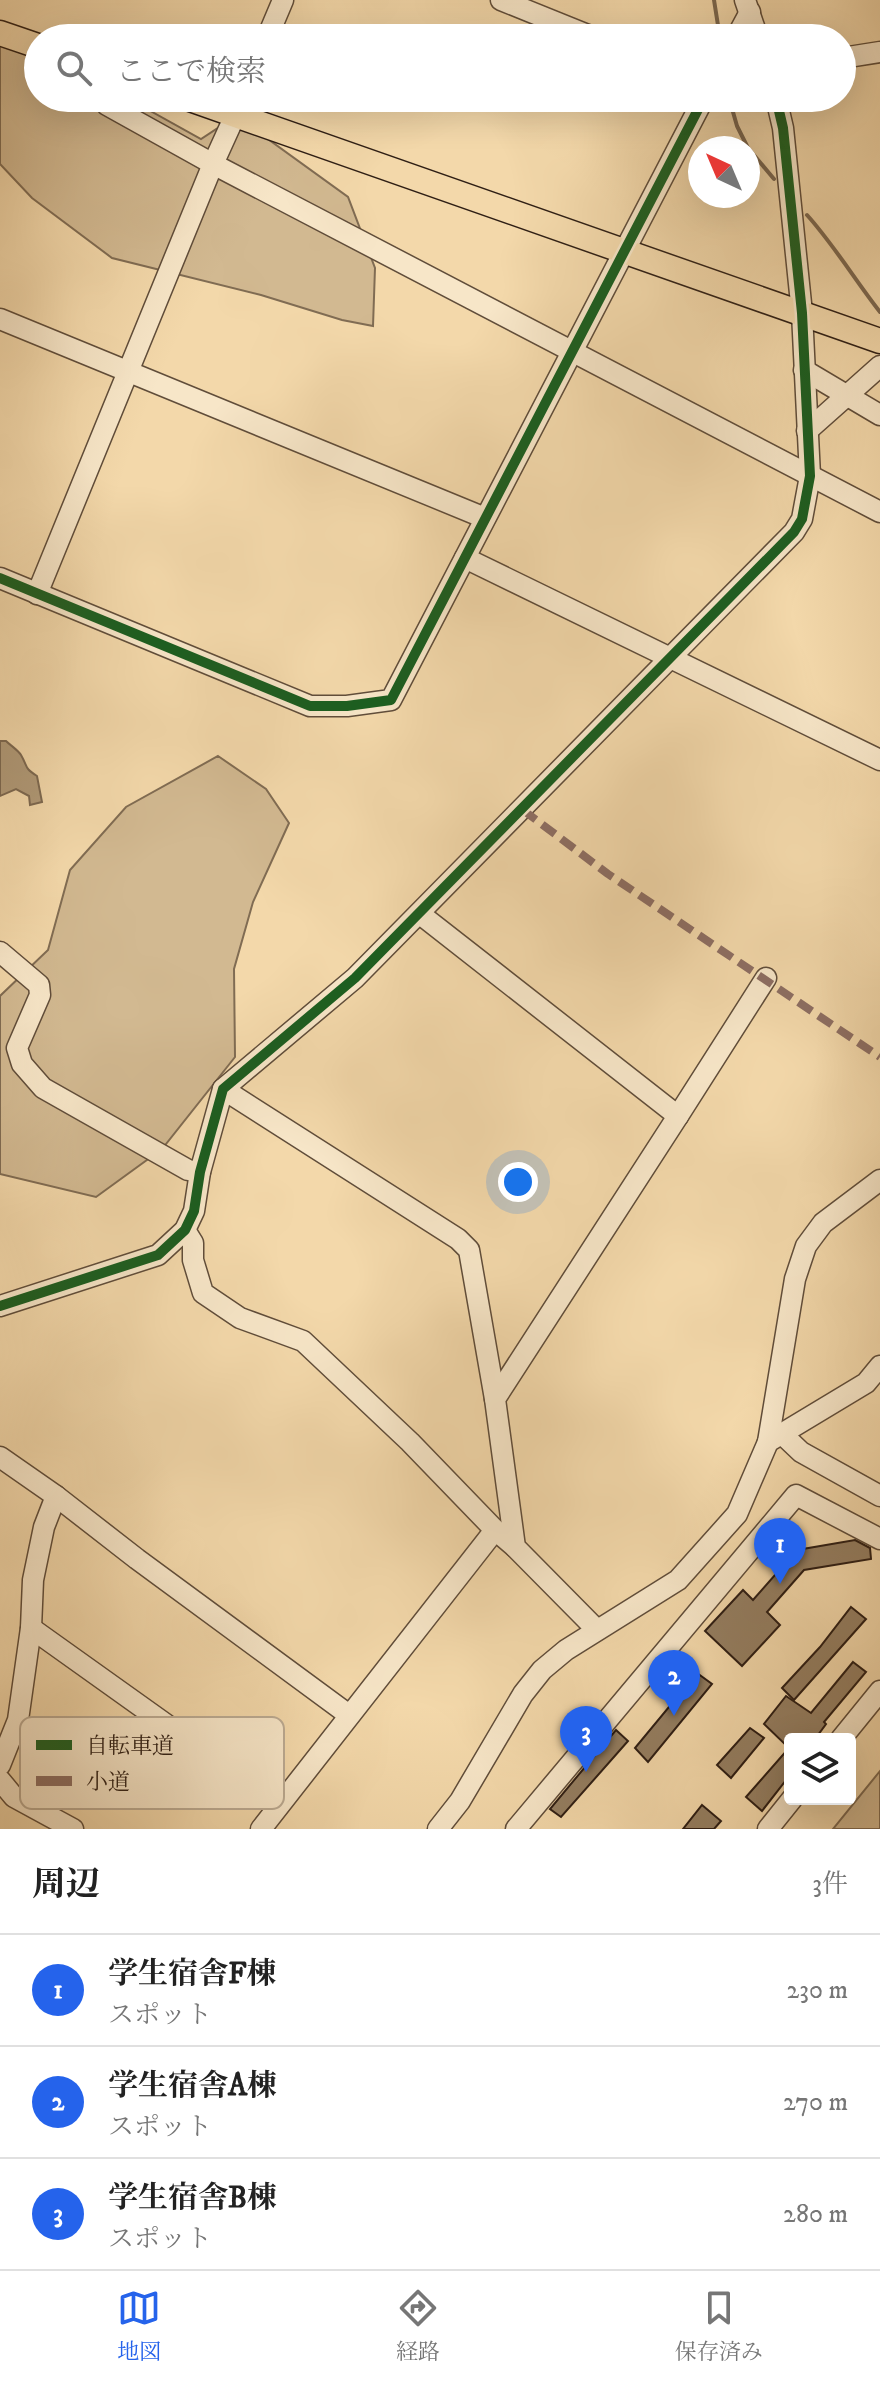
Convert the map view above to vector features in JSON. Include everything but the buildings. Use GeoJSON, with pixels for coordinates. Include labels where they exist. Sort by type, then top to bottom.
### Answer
{"type":"FeatureCollection","features":[{"type":"Feature","properties":{"kind":"main road"},"geometry":{"type":"LineString","coordinates":[[0,33],[24,41]]}},
{"type":"Feature","properties":{"kind":"main road"},"geometry":{"type":"LineString","coordinates":[[252,112],[623,251],[880,341]]}},
{"type":"Feature","properties":{"kind":"street"},"geometry":{"type":"LineString","coordinates":[[273,24],[283,0]]}},
{"type":"Feature","properties":{"kind":"street"},"geometry":{"type":"LineString","coordinates":[[501,0],[560,24]]}},
{"type":"Feature","properties":{"kind":"street"},"geometry":{"type":"LineString","coordinates":[[856,56],[880,52]]}},
{"type":"Feature","properties":{"kind":"street"},"geometry":{"type":"LineString","coordinates":[[120,112],[213,164],[880,512]]}},
{"type":"Feature","properties":{"kind":"street"},"geometry":{"type":"LineString","coordinates":[[37,594],[237,112]]}},
{"type":"Feature","properties":{"kind":"street"},"geometry":{"type":"LineString","coordinates":[[0,578],[310,706],[347,706],[391,700],[697,112]]}},
{"type":"Feature","properties":{"kind":"street"},"geometry":{"type":"LineString","coordinates":[[0,1306],[158,1255],[185,1230],[194,1211],[200,1172],[223,1089],[355,978],[794,532],[802,519],[810,476],[802,313],[779,112]]}},
{"type":"Feature","properties":{"kind":"street"},"geometry":{"type":"LineString","coordinates":[[0,319],[485,518]]}},
{"type":"Feature","properties":{"kind":"street"},"geometry":{"type":"LineString","coordinates":[[807,431],[880,366]]}},
{"type":"Feature","properties":{"kind":"street"},"geometry":{"type":"LineString","coordinates":[[804,370],[880,415]]}},
{"type":"Feature","properties":{"kind":"street"},"geometry":{"type":"LineString","coordinates":[[465,558],[880,760]]}},
{"type":"Feature","properties":{"kind":"street"},"geometry":{"type":"LineString","coordinates":[[420,914],[678,1116]]}},
{"type":"Feature","properties":{"kind":"street"},"geometry":{"type":"LineString","coordinates":[[0,952],[39,985],[40,995],[17,1048],[22,1064],[43,1088],[188,1170],[200,1172]]}},
{"type":"Feature","properties":{"kind":"street"},"geometry":{"type":"LineString","coordinates":[[495,1399],[766,978]]}},
{"type":"Feature","properties":{"kind":"street"},"geometry":{"type":"LineString","coordinates":[[223,1089],[458,1239],[469,1250],[495,1399],[515,1547]]}},
{"type":"Feature","properties":{"kind":"street"},"geometry":{"type":"LineString","coordinates":[[438,1829],[460,1801],[523,1694],[542,1670],[566,1650],[678,1580],[737,1514],[774,1437],[795,1279],[806,1246],[823,1223],[880,1180]]}},
{"type":"Feature","properties":{"kind":"street"},"geometry":{"type":"LineString","coordinates":[[185,1230],[193,1243],[193,1260],[203,1293],[240,1318],[303,1341],[410,1442],[597,1630]]}},
{"type":"Feature","properties":{"kind":"street"},"geometry":{"type":"LineString","coordinates":[[774,1437],[866,1383],[880,1366]]}},
{"type":"Feature","properties":{"kind":"street"},"geometry":{"type":"LineString","coordinates":[[774,1437],[880,1496]]}},
{"type":"Feature","properties":{"kind":"street"},"geometry":{"type":"LineString","coordinates":[[0,1457],[349,1715]]}},
{"type":"Feature","properties":{"kind":"street"},"geometry":{"type":"LineString","coordinates":[[516,1829],[796,1495],[880,1539]]}},
{"type":"Feature","properties":{"kind":"street"},"geometry":{"type":"LineString","coordinates":[[0,1765],[18,1720],[31,1628],[33,1580],[44,1527],[56,1496]]}},
{"type":"Feature","properties":{"kind":"street"},"geometry":{"type":"LineString","coordinates":[[284,1799],[495,1530]]}},
{"type":"Feature","properties":{"kind":"street"},"geometry":{"type":"LineString","coordinates":[[31,1628],[156,1717]]}},
{"type":"Feature","properties":{"kind":"street"},"geometry":{"type":"LineString","coordinates":[[846,1733],[880,1691]]}},
{"type":"Feature","properties":{"kind":"street"},"geometry":{"type":"LineString","coordinates":[[0,1780],[20,1800]]}},
{"type":"Feature","properties":{"kind":"street"},"geometry":{"type":"LineString","coordinates":[[768,1829],[787,1805]]}},
{"type":"Feature","properties":{"kind":"street"},"geometry":{"type":"LineString","coordinates":[[36,1809],[73,1829]]}},
{"type":"Feature","properties":{"kind":"street"},"geometry":{"type":"LineString","coordinates":[[261,1829],[276,1809]]}},
{"type":"Feature","properties":{"kind":"shaded area"},"geometry":{"type":"Polygon","coordinates":[[[0,35],[24,38],[24,112],[152,112],[201,139],[236,116],[348,197],[375,268],[373,326],[112,258],[32,198],[0,164],[0,35]]]}},
{"type":"Feature","properties":{"kind":"shaded area"},"geometry":{"type":"Polygon","coordinates":[[[0,741],[6,741],[18,751],[28,769],[37,776],[42,802],[30,805],[29,796],[16,789],[0,796],[0,741]]]}},
{"type":"Feature","properties":{"kind":"shaded area"},"geometry":{"type":"Polygon","coordinates":[[[218,756],[266,789],[289,823],[253,902],[234,969],[235,1057],[162,1149],[96,1197],[0,1174],[0,996],[48,950],[70,870],[126,807],[218,756]]]}},
{"type":"Feature","properties":{"kind":"shaded area"},"geometry":{"type":"Polygon","coordinates":[[[880,1771],[880,1829],[833,1829],[852,1805],[856,1805],[856,1801],[880,1771]]]}},
{"type":"Feature","properties":{"kind":"waterway"},"geometry":{"type":"LineString","coordinates":[[714,0],[718,24]]}},
{"type":"Feature","properties":{"kind":"waterway"},"geometry":{"type":"LineString","coordinates":[[733,112],[742,136]]}},
{"type":"Feature","properties":{"kind":"waterway"},"geometry":{"type":"LineString","coordinates":[[760,162],[774,179]]}},
{"type":"Feature","properties":{"kind":"waterway"},"geometry":{"type":"LineString","coordinates":[[807,215],[880,312]]}},
{"type":"Feature","properties":{"kind":"marked path"},"geometry":{"type":"LineString","coordinates":[[523,810],[608,874],[880,1057]]}},
{"type":"Feature","properties":{"kind":"cycle path"},"geometry":{"type":"LineString","coordinates":[[0,578],[310,706],[347,706],[391,700],[697,112]]}},
{"type":"Feature","properties":{"kind":"cycle path"},"geometry":{"type":"LineString","coordinates":[[0,1306],[158,1255],[185,1230],[194,1211],[200,1172],[223,1089],[355,978],[794,532],[802,519],[810,476],[802,313],[779,112]]}},
{"type":"Feature","properties":{"kind":"place","name":"学生宿舎F棟"},"geometry":{"type":"Point","coordinates":[780,1584]}},
{"type":"Feature","properties":{"kind":"place","name":"学生宿舎A棟"},"geometry":{"type":"Point","coordinates":[674,1716]}},
{"type":"Feature","properties":{"kind":"place","name":"学生宿舎B棟"},"geometry":{"type":"Point","coordinates":[586,1772]}}]}
